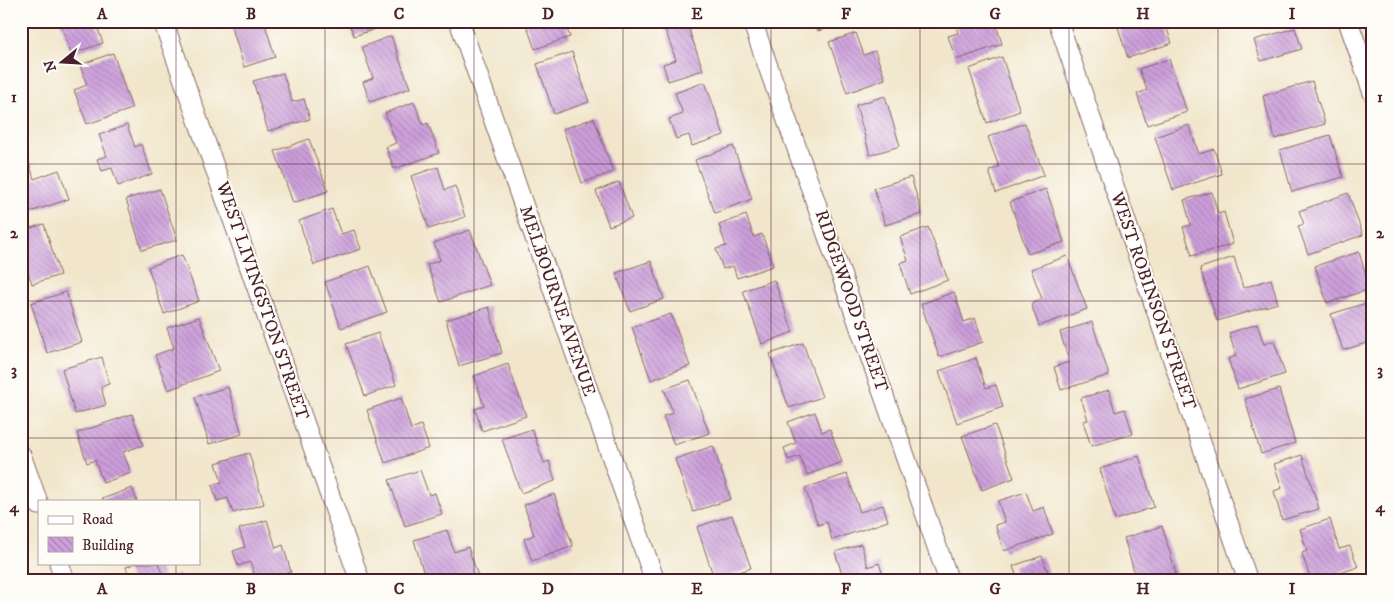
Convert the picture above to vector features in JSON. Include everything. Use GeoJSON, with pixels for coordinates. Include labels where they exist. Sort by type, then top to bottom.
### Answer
{"type":"FeatureCollection","features":[{"type":"Feature","properties":{"kind":"street","name":"WEST LIVINGSTON STREET"},"geometry":{"type":"LineString","coordinates":[[163,21],[360,581]]}},
{"type":"Feature","properties":{"kind":"street","name":"MELBOURNE AVENUE"},"geometry":{"type":"LineString","coordinates":[[459,21],[655,581]]}},
{"type":"Feature","properties":{"kind":"street","name":"RIDGEWOOD STREET"},"geometry":{"type":"LineString","coordinates":[[752,21],[949,581]]}},
{"type":"Feature","properties":{"kind":"street","name":"WEST ROBINSON STREET"},"geometry":{"type":"LineString","coordinates":[[1058,21],[1248,581]]}},
{"type":"Feature","properties":{"kind":"street"},"geometry":{"type":"LineString","coordinates":[[1348,21],[1373,93]]}},
{"type":"Feature","properties":{"kind":"street"},"geometry":{"type":"LineString","coordinates":[[21,455],[38,502]]}},
{"type":"Feature","properties":{"kind":"street"},"geometry":{"type":"LineString","coordinates":[[59,564],[65,581]]}},
{"type":"Feature","properties":{"kind":"building"},"geometry":{"type":"Polygon","coordinates":[[[60,21],[95,21],[103,43],[71,54],[60,21]]]}},
{"type":"Feature","properties":{"kind":"building"},"geometry":{"type":"Polygon","coordinates":[[[230,21],[264,21],[275,57],[244,67],[230,21]]]}},
{"type":"Feature","properties":{"kind":"building"},"geometry":{"type":"Polygon","coordinates":[[[348,21],[389,21],[390,24],[354,36],[348,21]]]}},
{"type":"Feature","properties":{"kind":"building"},"geometry":{"type":"Polygon","coordinates":[[[525,21],[564,21],[570,37],[535,49],[525,21]]]}},
{"type":"Feature","properties":{"kind":"building"},"geometry":{"type":"Polygon","coordinates":[[[668,21],[686,21],[703,70],[668,81],[663,64],[676,60],[663,23],[668,21]]]}},
{"type":"Feature","properties":{"kind":"building"},"geometry":{"type":"Polygon","coordinates":[[[814,21],[847,21],[847,22],[818,31],[814,21]]]}},
{"type":"Feature","properties":{"kind":"building"},"geometry":{"type":"Polygon","coordinates":[[[954,21],[995,21],[1002,44],[956,60],[948,36],[958,33],[954,21]]]}},
{"type":"Feature","properties":{"kind":"building"},"geometry":{"type":"Polygon","coordinates":[[[1116,21],[1152,21],[1153,24],[1164,21],[1172,43],[1128,58],[1116,21]]]}},
{"type":"Feature","properties":{"kind":"building"},"geometry":{"type":"Polygon","coordinates":[[[1295,28],[1302,49],[1261,61],[1254,40],[1295,28]]]}},
{"type":"Feature","properties":{"kind":"building"},"geometry":{"type":"Polygon","coordinates":[[[856,33],[864,55],[875,51],[885,79],[847,93],[829,42],[856,33]]]}},
{"type":"Feature","properties":{"kind":"building"},"geometry":{"type":"Polygon","coordinates":[[[391,36],[410,88],[370,102],[363,82],[373,78],[362,47],[391,36]]]}},
{"type":"Feature","properties":{"kind":"building"},"geometry":{"type":"Polygon","coordinates":[[[572,52],[589,102],[554,114],[537,64],[572,52]]]}},
{"type":"Feature","properties":{"kind":"building"},"geometry":{"type":"Polygon","coordinates":[[[113,53],[132,109],[87,124],[74,90],[87,85],[80,65],[113,53]]]}},
{"type":"Feature","properties":{"kind":"building"},"geometry":{"type":"Polygon","coordinates":[[[1002,57],[1020,111],[987,123],[969,69],[1002,57]]]}},
{"type":"Feature","properties":{"kind":"building"},"geometry":{"type":"Polygon","coordinates":[[[1169,59],[1187,112],[1147,125],[1137,94],[1147,90],[1139,69],[1169,59]]]}},
{"type":"Feature","properties":{"kind":"building"},"geometry":{"type":"Polygon","coordinates":[[[283,73],[292,102],[304,99],[310,119],[268,131],[253,81],[283,73]]]}},
{"type":"Feature","properties":{"kind":"building"},"geometry":{"type":"Polygon","coordinates":[[[1312,81],[1325,124],[1275,139],[1263,96],[1312,81]]]}},
{"type":"Feature","properties":{"kind":"building"},"geometry":{"type":"Polygon","coordinates":[[[705,82],[724,135],[692,146],[689,135],[676,139],[669,119],[683,114],[675,93],[705,82]]]}},
{"type":"Feature","properties":{"kind":"building"},"geometry":{"type":"Polygon","coordinates":[[[885,96],[900,146],[870,155],[856,105],[885,96]]]}},
{"type":"Feature","properties":{"kind":"building"},"geometry":{"type":"Polygon","coordinates":[[[414,102],[423,125],[428,123],[439,153],[394,169],[386,147],[396,143],[385,113],[414,102]]]}},
{"type":"Feature","properties":{"kind":"building"},"geometry":{"type":"Polygon","coordinates":[[[594,118],[613,172],[582,183],[563,129],[594,118]]]}},
{"type":"Feature","properties":{"kind":"building"},"geometry":{"type":"Polygon","coordinates":[[[1025,123],[1044,175],[996,193],[989,171],[999,167],[988,137],[1025,123]]]}},
{"type":"Feature","properties":{"kind":"building"},"geometry":{"type":"Polygon","coordinates":[[[127,125],[135,147],[141,144],[152,174],[118,186],[112,168],[102,171],[97,159],[107,156],[99,135],[127,125]]]}},
{"type":"Feature","properties":{"kind":"building"},"geometry":{"type":"Polygon","coordinates":[[[1189,125],[1199,154],[1214,149],[1222,174],[1173,190],[1155,137],[1189,125]]]}},
{"type":"Feature","properties":{"kind":"building"},"geometry":{"type":"Polygon","coordinates":[[[1330,135],[1343,177],[1292,192],[1280,150],[1330,135]]]}},
{"type":"Feature","properties":{"kind":"building"},"geometry":{"type":"Polygon","coordinates":[[[309,139],[328,191],[293,203],[275,151],[309,139]]]}},
{"type":"Feature","properties":{"kind":"building"},"geometry":{"type":"Polygon","coordinates":[[[733,146],[752,199],[715,213],[695,160],[733,146]]]}},
{"type":"Feature","properties":{"kind":"building"},"geometry":{"type":"Polygon","coordinates":[[[27,156],[34,179],[59,170],[69,199],[21,215],[21,158],[27,156]]]}},
{"type":"Feature","properties":{"kind":"building"},"geometry":{"type":"Polygon","coordinates":[[[438,167],[445,190],[455,186],[465,217],[429,229],[411,176],[438,167]]]}},
{"type":"Feature","properties":{"kind":"building"},"geometry":{"type":"Polygon","coordinates":[[[911,177],[922,214],[885,225],[874,188],[911,177]]]}},
{"type":"Feature","properties":{"kind":"building"},"geometry":{"type":"Polygon","coordinates":[[[619,182],[632,218],[609,226],[596,191],[619,182]]]}},
{"type":"Feature","properties":{"kind":"building"},"geometry":{"type":"Polygon","coordinates":[[[160,189],[177,240],[142,250],[126,199],[160,189]]]}},
{"type":"Feature","properties":{"kind":"building"},"geometry":{"type":"Polygon","coordinates":[[[1046,189],[1064,242],[1028,254],[1010,202],[1046,189]]]}},
{"type":"Feature","properties":{"kind":"building"},"geometry":{"type":"Polygon","coordinates":[[[1212,192],[1218,214],[1224,212],[1233,244],[1192,256],[1183,227],[1191,225],[1184,200],[1212,192]]]}},
{"type":"Feature","properties":{"kind":"building"},"geometry":{"type":"Polygon","coordinates":[[[1348,193],[1363,235],[1308,254],[1298,226],[1304,224],[1299,211],[1348,193]]]}},
{"type":"Feature","properties":{"kind":"building"},"geometry":{"type":"Polygon","coordinates":[[[332,209],[341,234],[354,230],[361,249],[314,265],[299,221],[332,209]]]}},
{"type":"Feature","properties":{"kind":"building"},"geometry":{"type":"Polygon","coordinates":[[[746,215],[754,237],[762,234],[773,266],[737,278],[733,266],[723,269],[716,249],[726,246],[719,225],[746,215]]]}},
{"type":"Feature","properties":{"kind":"building"},"geometry":{"type":"Polygon","coordinates":[[[44,224],[60,275],[32,284],[21,249],[21,231],[44,224]]]}},
{"type":"Feature","properties":{"kind":"building"},"geometry":{"type":"Polygon","coordinates":[[[928,227],[948,280],[910,294],[900,263],[908,260],[900,237],[928,227]]]}},
{"type":"Feature","properties":{"kind":"building"},"geometry":{"type":"Polygon","coordinates":[[[470,230],[490,285],[441,302],[427,265],[440,260],[434,243],[470,230]]]}},
{"type":"Feature","properties":{"kind":"building"},"geometry":{"type":"Polygon","coordinates":[[[1359,252],[1370,289],[1327,303],[1315,266],[1359,252]]]}},
{"type":"Feature","properties":{"kind":"building"},"geometry":{"type":"Polygon","coordinates":[[[182,255],[199,301],[164,314],[148,267],[182,255]]]}},
{"type":"Feature","properties":{"kind":"building"},"geometry":{"type":"Polygon","coordinates":[[[1067,256],[1087,309],[1039,326],[1031,304],[1042,299],[1031,269],[1067,256]]]}},
{"type":"Feature","properties":{"kind":"building"},"geometry":{"type":"Polygon","coordinates":[[[1234,257],[1243,288],[1271,279],[1278,303],[1217,321],[1200,268],[1234,257]]]}},
{"type":"Feature","properties":{"kind":"building"},"geometry":{"type":"Polygon","coordinates":[[[651,261],[664,299],[630,311],[616,273],[651,261]]]}},
{"type":"Feature","properties":{"kind":"building"},"geometry":{"type":"Polygon","coordinates":[[[370,266],[387,312],[341,328],[325,282],[370,266]]]}},
{"type":"Feature","properties":{"kind":"building"},"geometry":{"type":"Polygon","coordinates":[[[774,280],[793,332],[762,344],[743,291],[774,280]]]}},
{"type":"Feature","properties":{"kind":"building"},"geometry":{"type":"Polygon","coordinates":[[[66,292],[82,342],[47,353],[31,303],[66,292]]]}},
{"type":"Feature","properties":{"kind":"building"},"geometry":{"type":"Polygon","coordinates":[[[954,292],[964,322],[975,318],[983,342],[939,357],[921,304],[954,292]]]}},
{"type":"Feature","properties":{"kind":"building"},"geometry":{"type":"Polygon","coordinates":[[[1373,301],[1373,341],[1343,350],[1331,314],[1373,301]]]}},
{"type":"Feature","properties":{"kind":"building"},"geometry":{"type":"Polygon","coordinates":[[[489,307],[502,353],[459,366],[446,320],[489,307]]]}},
{"type":"Feature","properties":{"kind":"building"},"geometry":{"type":"Polygon","coordinates":[[[671,314],[690,366],[651,380],[632,327],[671,314]]]}},
{"type":"Feature","properties":{"kind":"building"},"geometry":{"type":"Polygon","coordinates":[[[199,317],[219,371],[168,390],[155,355],[174,348],[167,328],[199,317]]]}},
{"type":"Feature","properties":{"kind":"building"},"geometry":{"type":"Polygon","coordinates":[[[1092,322],[1109,375],[1061,390],[1054,367],[1069,362],[1060,332],[1092,322]]]}},
{"type":"Feature","properties":{"kind":"building"},"geometry":{"type":"Polygon","coordinates":[[[1257,324],[1264,344],[1274,341],[1285,374],[1238,389],[1228,359],[1236,356],[1229,333],[1257,324]]]}},
{"type":"Feature","properties":{"kind":"building"},"geometry":{"type":"Polygon","coordinates":[[[378,333],[396,385],[365,396],[346,344],[378,333]]]}},
{"type":"Feature","properties":{"kind":"building"},"geometry":{"type":"Polygon","coordinates":[[[803,343],[822,397],[789,408],[770,354],[803,343]]]}},
{"type":"Feature","properties":{"kind":"building"},"geometry":{"type":"Polygon","coordinates":[[[102,357],[109,384],[101,387],[106,405],[75,414],[62,369],[102,357]]]}},
{"type":"Feature","properties":{"kind":"building"},"geometry":{"type":"Polygon","coordinates":[[[976,358],[986,388],[996,385],[1003,407],[957,423],[939,371],[976,358]]]}},
{"type":"Feature","properties":{"kind":"building"},"geometry":{"type":"Polygon","coordinates":[[[508,364],[526,416],[482,431],[475,409],[484,406],[474,376],[508,364]]]}},
{"type":"Feature","properties":{"kind":"building"},"geometry":{"type":"Polygon","coordinates":[[[690,380],[709,433],[674,445],[663,416],[673,413],[664,389],[690,380]]]}},
{"type":"Feature","properties":{"kind":"building"},"geometry":{"type":"Polygon","coordinates":[[[228,387],[242,434],[209,444],[195,397],[228,387]]]}},
{"type":"Feature","properties":{"kind":"building"},"geometry":{"type":"Polygon","coordinates":[[[1279,389],[1295,443],[1261,454],[1245,399],[1279,389]]]}},
{"type":"Feature","properties":{"kind":"building"},"geometry":{"type":"Polygon","coordinates":[[[1109,390],[1115,412],[1125,409],[1133,434],[1091,446],[1083,421],[1088,420],[1081,398],[1109,390]]]}},
{"type":"Feature","properties":{"kind":"building"},"geometry":{"type":"Polygon","coordinates":[[[401,398],[411,429],[421,425],[429,448],[385,463],[367,410],[401,398]]]}},
{"type":"Feature","properties":{"kind":"building"},"geometry":{"type":"Polygon","coordinates":[[[815,412],[822,432],[830,429],[842,462],[807,475],[800,456],[788,460],[784,448],[796,443],[788,422],[815,412]]]}},
{"type":"Feature","properties":{"kind":"building"},"geometry":{"type":"Polygon","coordinates":[[[132,414],[143,445],[123,452],[131,473],[103,483],[95,460],[87,463],[77,433],[132,414]]]}},
{"type":"Feature","properties":{"kind":"building"},"geometry":{"type":"Polygon","coordinates":[[[995,425],[1014,478],[982,490],[962,436],[995,425]]]}},
{"type":"Feature","properties":{"kind":"building"},"geometry":{"type":"Polygon","coordinates":[[[532,429],[544,463],[549,461],[555,481],[521,493],[502,439],[532,429]]]}},
{"type":"Feature","properties":{"kind":"building"},"geometry":{"type":"Polygon","coordinates":[[[713,446],[731,499],[693,512],[675,459],[713,446]]]}},
{"type":"Feature","properties":{"kind":"building"},"geometry":{"type":"Polygon","coordinates":[[[249,453],[264,504],[233,513],[228,498],[217,501],[212,485],[222,482],[216,463],[249,453]]]}},
{"type":"Feature","properties":{"kind":"building"},"geometry":{"type":"Polygon","coordinates":[[[1302,455],[1319,509],[1282,520],[1274,491],[1282,488],[1274,464],[1302,455]]]}},
{"type":"Feature","properties":{"kind":"building"},"geometry":{"type":"Polygon","coordinates":[[[1139,456],[1154,507],[1115,520],[1100,469],[1139,456]]]}},
{"type":"Feature","properties":{"kind":"building"},"geometry":{"type":"Polygon","coordinates":[[[420,470],[429,495],[435,493],[442,514],[405,526],[389,480],[420,470]]]}},
{"type":"Feature","properties":{"kind":"building"},"geometry":{"type":"Polygon","coordinates":[[[847,474],[860,512],[883,505],[888,521],[832,540],[827,522],[818,525],[805,488],[847,474]]]}},
{"type":"Feature","properties":{"kind":"building"},"geometry":{"type":"Polygon","coordinates":[[[132,488],[137,500],[102,500],[132,488]]]}},
{"type":"Feature","properties":{"kind":"building"},"geometry":{"type":"Polygon","coordinates":[[[1026,492],[1033,511],[1044,507],[1053,534],[1004,551],[995,525],[1005,522],[998,501],[1026,492]]]}},
{"type":"Feature","properties":{"kind":"building"},"geometry":{"type":"Polygon","coordinates":[[[554,494],[573,546],[532,561],[524,539],[534,535],[524,505],[554,494]]]}},
{"type":"Feature","properties":{"kind":"building"},"geometry":{"type":"Polygon","coordinates":[[[732,515],[751,568],[715,581],[697,527],[732,515]]]}},
{"type":"Feature","properties":{"kind":"building"},"geometry":{"type":"Polygon","coordinates":[[[1330,519],[1339,549],[1350,546],[1358,567],[1311,581],[1302,553],[1307,551],[1300,529],[1330,519]]]}},
{"type":"Feature","properties":{"kind":"building"},"geometry":{"type":"Polygon","coordinates":[[[267,520],[276,548],[283,545],[291,572],[263,581],[257,581],[250,562],[238,566],[233,551],[245,547],[239,529],[267,520]]]}},
{"type":"Feature","properties":{"kind":"building"},"geometry":{"type":"Polygon","coordinates":[[[1162,526],[1176,573],[1151,581],[1137,581],[1124,538],[1162,526]]]}},
{"type":"Feature","properties":{"kind":"building"},"geometry":{"type":"Polygon","coordinates":[[[447,530],[454,552],[468,547],[479,579],[474,581],[426,581],[414,540],[447,530]]]}},
{"type":"Feature","properties":{"kind":"building"},"geometry":{"type":"Polygon","coordinates":[[[861,544],[868,567],[879,563],[885,581],[839,581],[838,576],[842,574],[835,552],[861,544]]]}},
{"type":"Feature","properties":{"kind":"building"},"geometry":{"type":"Polygon","coordinates":[[[1042,556],[1050,577],[1061,573],[1063,581],[1018,581],[1013,566],[1042,556]]]}},
{"type":"Feature","properties":{"kind":"building"},"geometry":{"type":"Polygon","coordinates":[[[134,564],[158,564],[164,579],[179,574],[182,581],[131,581],[126,567],[134,564]]]}}]}
